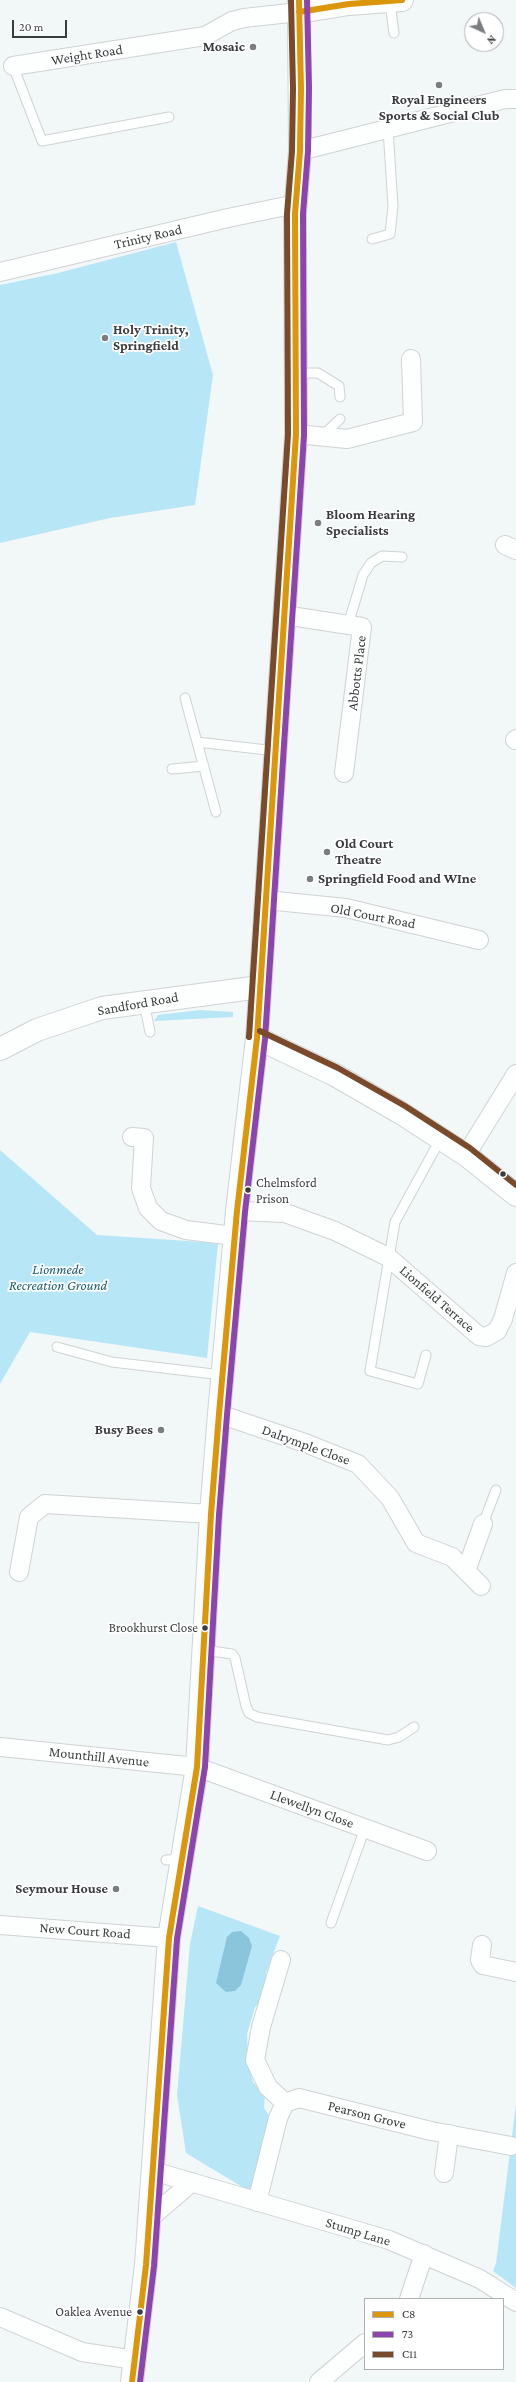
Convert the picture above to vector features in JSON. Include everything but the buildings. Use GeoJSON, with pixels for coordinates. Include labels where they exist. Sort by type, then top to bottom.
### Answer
{"type":"FeatureCollection","features":[{"type":"Feature","properties":{"kind":"main road"},"geometry":{"type":"LineString","coordinates":[[132,2382],[153,2171],[169,1938],[169,1901],[174,1860],[197,1768],[211,1514],[222,1375],[234,1236],[257,1038],[296,434],[296,204],[300,151],[299,6],[396,1]]}},
{"type":"Feature","properties":{"kind":"main road","name":"Sandford Road"},"geometry":{"type":"LineString","coordinates":[[0,1049],[37,1030],[102,1008],[260,987]]}},
{"type":"Feature","properties":{"kind":"main road"},"geometry":{"type":"LineString","coordinates":[[257,1038],[335,1075],[441,1138],[466,1155],[516,1195]]}},
{"type":"Feature","properties":{"kind":"street","name":"Weight Road"},"geometry":{"type":"LineString","coordinates":[[13,66],[205,36],[232,21],[299,6]]}},
{"type":"Feature","properties":{"kind":"street"},"geometry":{"type":"LineString","coordinates":[[300,151],[510,99]]}},
{"type":"Feature","properties":{"kind":"street","name":"Trinity Road"},"geometry":{"type":"LineString","coordinates":[[0,272],[228,218],[296,204]]}},
{"type":"Feature","properties":{"kind":"street"},"geometry":{"type":"LineString","coordinates":[[296,434],[347,439],[413,422],[411,359]]}},
{"type":"Feature","properties":{"kind":"street","name":"Abbotts Place"},"geometry":{"type":"LineString","coordinates":[[284,615],[362,627],[344,773]]}},
{"type":"Feature","properties":{"kind":"street","name":"Old Court Road"},"geometry":{"type":"LineString","coordinates":[[266,900],[346,908],[479,940]]}},
{"type":"Feature","properties":{"kind":"street"},"geometry":{"type":"LineString","coordinates":[[466,1155],[516,1074]]}},
{"type":"Feature","properties":{"kind":"street"},"geometry":{"type":"LineString","coordinates":[[132,1138],[144,1138],[141,1188],[148,1208],[161,1221],[186,1230],[234,1236]]}},
{"type":"Feature","properties":{"kind":"street"},"geometry":{"type":"LineString","coordinates":[[237,1211],[285,1213],[335,1230],[388,1256]]}},
{"type":"Feature","properties":{"kind":"street","name":"Lionfield Terrace"},"geometry":{"type":"LineString","coordinates":[[388,1256],[479,1336],[486,1337],[492,1335],[509,1323],[516,1273]]}},
{"type":"Feature","properties":{"kind":"street","name":"Dalrymple Close"},"geometry":{"type":"LineString","coordinates":[[219,1414],[305,1443],[358,1464],[390,1498],[416,1543],[452,1557],[481,1586]]}},
{"type":"Feature","properties":{"kind":"street"},"geometry":{"type":"LineString","coordinates":[[19,1572],[29,1517],[45,1504],[211,1514]]}},
{"type":"Feature","properties":{"kind":"street"},"geometry":{"type":"LineString","coordinates":[[466,1570],[483,1524]]}},
{"type":"Feature","properties":{"kind":"street","name":"Mounthill Avenue"},"geometry":{"type":"LineString","coordinates":[[0,1748],[197,1768]]}},
{"type":"Feature","properties":{"kind":"street","name":"Llewellyn Close"},"geometry":{"type":"LineString","coordinates":[[197,1768],[427,1851]]}},
{"type":"Feature","properties":{"kind":"street","name":"New Court Road"},"geometry":{"type":"LineString","coordinates":[[0,1925],[169,1938]]}},
{"type":"Feature","properties":{"kind":"street"},"geometry":{"type":"LineString","coordinates":[[482,1945],[480,1960],[483,1965],[516,1972]]}},
{"type":"Feature","properties":{"kind":"street"},"geometry":{"type":"LineString","coordinates":[[257,2202],[278,2118],[285,2103],[268,2087],[255,2060],[260,2027],[281,1960]]}},
{"type":"Feature","properties":{"kind":"street","name":"Pearson Grove"},"geometry":{"type":"LineString","coordinates":[[285,2103],[299,2098],[449,2134],[511,2146]]}},
{"type":"Feature","properties":{"kind":"street"},"geometry":{"type":"LineString","coordinates":[[444,2173],[449,2134]]}},
{"type":"Feature","properties":{"kind":"street","name":"Stump Lane"},"geometry":{"type":"LineString","coordinates":[[153,2171],[388,2240],[480,2279],[516,2302]]}},
{"type":"Feature","properties":{"kind":"street"},"geometry":{"type":"LineString","coordinates":[[149,2219],[192,2182]]}},
{"type":"Feature","properties":{"kind":"street"},"geometry":{"type":"LineString","coordinates":[[409,2298],[424,2254]]}},
{"type":"Feature","properties":{"kind":"street"},"geometry":{"type":"LineString","coordinates":[[0,2316],[82,2352],[135,2360]]}},
{"type":"Feature","properties":{"kind":"street"},"geometry":{"type":"LineString","coordinates":[[319,2382],[364,2344]]}},
{"type":"Feature","properties":{"kind":"lane"},"geometry":{"type":"LineString","coordinates":[[394,33],[396,1]]}},
{"type":"Feature","properties":{"kind":"lane"},"geometry":{"type":"LineString","coordinates":[[13,66],[42,141],[169,117]]}},
{"type":"Feature","properties":{"kind":"lane"},"geometry":{"type":"LineString","coordinates":[[372,239],[390,234],[394,206],[388,129]]}},
{"type":"Feature","properties":{"kind":"lane"},"geometry":{"type":"LineString","coordinates":[[296,373],[318,373],[339,386],[340,397]]}},
{"type":"Feature","properties":{"kind":"lane"},"geometry":{"type":"LineString","coordinates":[[322,436],[340,419]]}},
{"type":"Feature","properties":{"kind":"lane"},"geometry":{"type":"LineString","coordinates":[[348,625],[363,575],[371,563],[382,556],[402,557]]}},
{"type":"Feature","properties":{"kind":"lane"},"geometry":{"type":"LineString","coordinates":[[185,698],[216,812]]}},
{"type":"Feature","properties":{"kind":"lane"},"geometry":{"type":"LineString","coordinates":[[197,742],[276,751]]}},
{"type":"Feature","properties":{"kind":"lane"},"geometry":{"type":"LineString","coordinates":[[172,769],[204,766]]}},
{"type":"Feature","properties":{"kind":"lane"},"geometry":{"type":"LineString","coordinates":[[144,1002],[150,1032]]}},
{"type":"Feature","properties":{"kind":"lane"},"geometry":{"type":"LineString","coordinates":[[426,1355],[418,1384],[370,1372],[388,1256],[395,1222],[441,1138]]}},
{"type":"Feature","properties":{"kind":"lane"},"geometry":{"type":"LineString","coordinates":[[57,1347],[112,1362],[222,1375]]}},
{"type":"Feature","properties":{"kind":"lane"},"geometry":{"type":"LineString","coordinates":[[483,1524],[496,1490]]}},
{"type":"Feature","properties":{"kind":"lane"},"geometry":{"type":"LineString","coordinates":[[204,1650],[232,1654],[235,1658],[246,1706],[249,1713],[257,1717],[388,1740],[399,1737],[414,1727]]}},
{"type":"Feature","properties":{"kind":"lane"},"geometry":{"type":"LineString","coordinates":[[331,1923],[365,1828]]}},
{"type":"Feature","properties":{"kind":"green space"},"geometry":{"type":"Polygon","coordinates":[[[176,242],[213,375],[195,505],[110,518],[0,543],[0,285],[58,273],[176,242]]]}},
{"type":"Feature","properties":{"kind":"green space"},"geometry":{"type":"Polygon","coordinates":[[[200,1010],[233,1012],[233,1017],[154,1021],[158,1015],[200,1010]]]}},
{"type":"Feature","properties":{"kind":"green space","name":"Lionmede Recreation Ground"},"geometry":{"type":"Polygon","coordinates":[[[0,1150],[97,1235],[218,1243],[207,1358],[30,1332],[0,1384],[0,1150]]]}},
{"type":"Feature","properties":{"kind":"green space"},"geometry":{"type":"Polygon","coordinates":[[[198,1906],[280,1936],[266,1973],[264,1998],[255,2007],[247,2034],[248,2063],[253,2082],[265,2095],[264,2108],[270,2117],[258,2168],[249,2191],[186,2153],[177,2095],[190,1944],[198,1906]]]}},
{"type":"Feature","properties":{"kind":"green space"},"geometry":{"type":"Polygon","coordinates":[[[516,2104],[516,2288],[493,2271],[496,2263],[516,2104]]]}},
{"type":"Feature","properties":{"kind":"shaded area"},"geometry":{"type":"Polygon","coordinates":[[[241,1931],[249,1938],[252,1946],[241,1985],[235,1991],[226,1992],[216,1983],[227,1937],[232,1932],[241,1931]]]}},
{"type":"Feature","properties":{"kind":"transit line","name":"C11"},"geometry":{"type":"LineString","coordinates":[[249,1037],[288,434],[287,214],[292,151],[293,88],[291,0]]}},
{"type":"Feature","properties":{"kind":"transit line","name":"C8"},"geometry":{"type":"LineString","coordinates":[[132,2382],[146,2265],[169,1938],[197,1767],[211,1514],[219,1414],[237,1211],[257,1038],[296,434],[295,214],[300,151],[301,88],[299,0]]}},
{"type":"Feature","properties":{"kind":"transit line","name":"73"},"geometry":{"type":"LineString","coordinates":[[140,2382],[154,2266],[177,1939],[205,1767],[219,1515],[227,1415],[245,1212],[265,1039],[304,435],[303,214],[308,151],[309,88],[307,0]]}},
{"type":"Feature","properties":{"kind":"transit line","name":"C8"},"geometry":{"type":"LineString","coordinates":[[299,12],[349,4],[402,0]]}},
{"type":"Feature","properties":{"kind":"transit line","name":"C11"},"geometry":{"type":"LineString","coordinates":[[260,1031],[338,1068],[405,1106],[470,1148],[516,1185]]}},
{"type":"Feature","properties":{"kind":"place","name":"Mosaic"},"geometry":{"type":"Point","coordinates":[253,47]}},
{"type":"Feature","properties":{"kind":"place","name":"Royal Engineers Sports & Social Club"},"geometry":{"type":"Point","coordinates":[439,85]}},
{"type":"Feature","properties":{"kind":"place","name":"Holy Trinity, Springfield"},"geometry":{"type":"Point","coordinates":[105,338]}},
{"type":"Feature","properties":{"kind":"place","name":"Bloom Hearing Specialists"},"geometry":{"type":"Point","coordinates":[318,523]}},
{"type":"Feature","properties":{"kind":"place","name":"Old Court Theatre"},"geometry":{"type":"Point","coordinates":[327,852]}},
{"type":"Feature","properties":{"kind":"place","name":"Springfield Food and WIne"},"geometry":{"type":"Point","coordinates":[310,879]}},
{"type":"Feature","properties":{"kind":"place","name":"Chelmsford Prison"},"geometry":{"type":"Point","coordinates":[248,1190]}},
{"type":"Feature","properties":{"kind":"place","name":"Busy Bees"},"geometry":{"type":"Point","coordinates":[161,1430]}},
{"type":"Feature","properties":{"kind":"place","name":"Brookhurst Close"},"geometry":{"type":"Point","coordinates":[205,1628]}},
{"type":"Feature","properties":{"kind":"place","name":"Seymour House"},"geometry":{"type":"Point","coordinates":[116,1889]}},
{"type":"Feature","properties":{"kind":"place","name":"Oaklea Avenue"},"geometry":{"type":"Point","coordinates":[140,2312]}}]}
